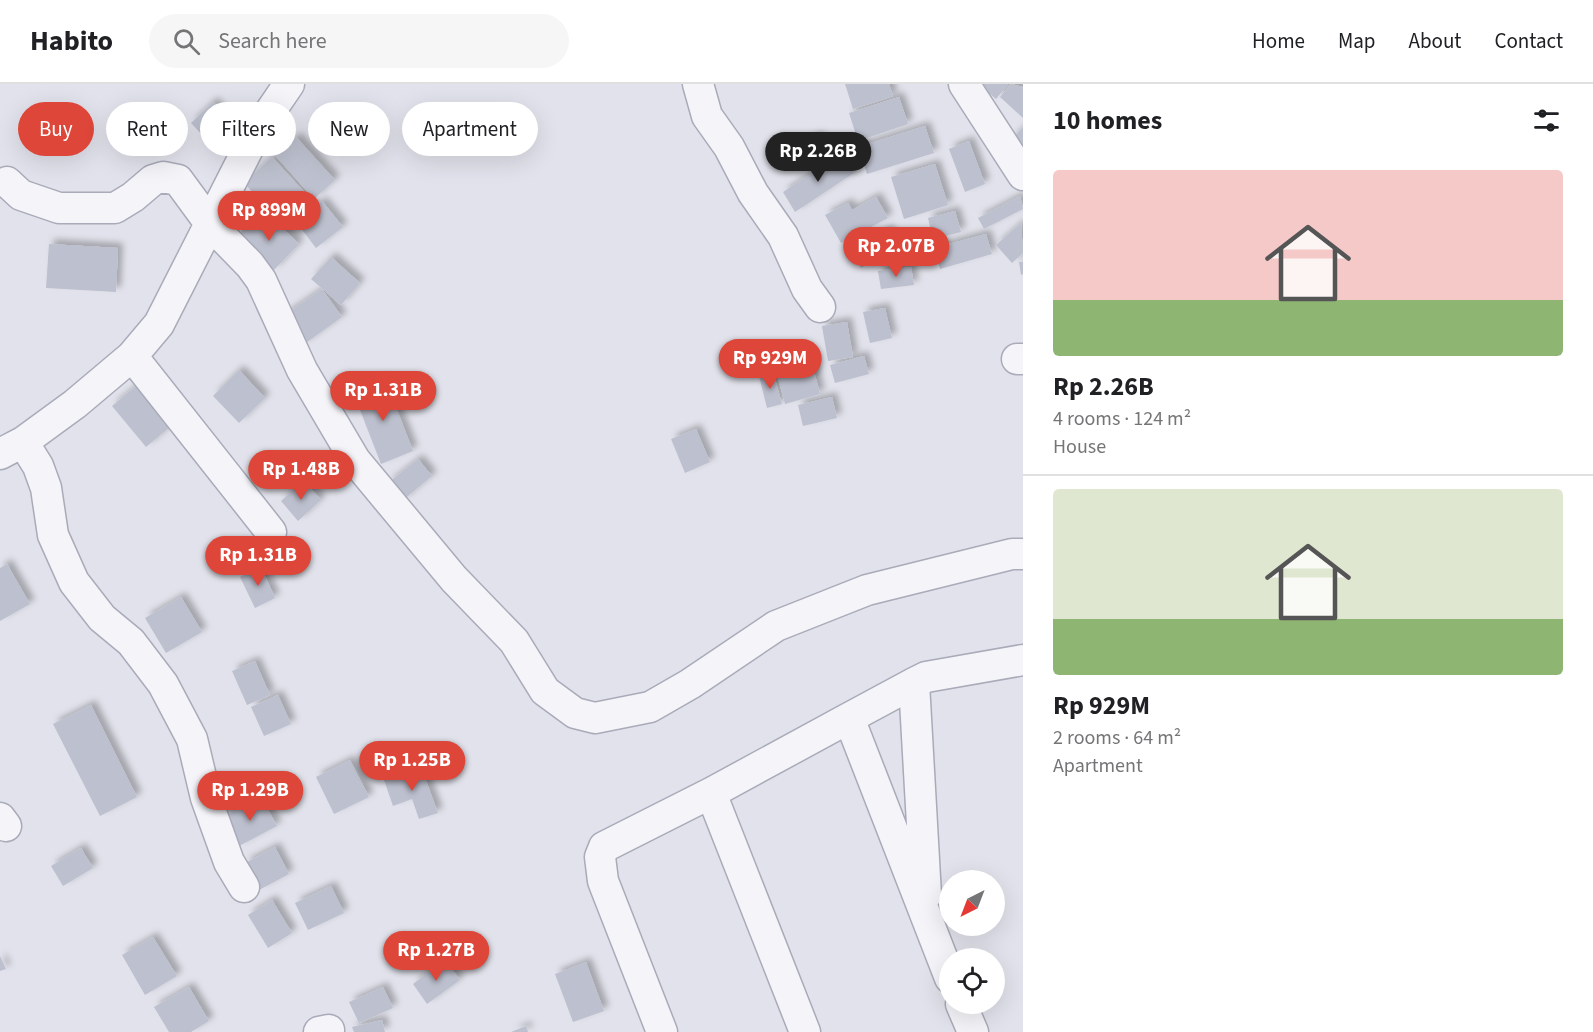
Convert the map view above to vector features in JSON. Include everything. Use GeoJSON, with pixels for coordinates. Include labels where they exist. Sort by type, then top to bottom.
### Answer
{"type":"FeatureCollection","features":[{"type":"Feature","properties":{"kind":"street"},"geometry":{"type":"LineString","coordinates":[[244,887],[229,862],[206,798],[192,739],[163,684],[131,642],[102,618],[74,582],[53,535],[46,488],[38,466],[11,448],[75,404],[132,356],[159,324],[211,225],[256,131],[289,84]]}},
{"type":"Feature","properties":{"kind":"street"},"geometry":{"type":"LineString","coordinates":[[698,84],[707,116],[729,147],[753,193],[783,236],[807,289],[820,307]]}},
{"type":"Feature","properties":{"kind":"street"},"geometry":{"type":"LineString","coordinates":[[964,84],[1023,175]]}},
{"type":"Feature","properties":{"kind":"street"},"geometry":{"type":"LineString","coordinates":[[7,182],[21,195],[59,208],[115,208],[133,197],[153,180],[162,177],[178,180],[211,225],[250,265],[261,280],[302,370],[355,460],[454,579],[514,641],[545,691],[575,713],[595,718],[650,707],[690,684],[776,626],[867,590],[1012,554],[1023,554]]}},
{"type":"Feature","properties":{"kind":"street"},"geometry":{"type":"LineString","coordinates":[[132,356],[271,532]]}},
{"type":"Feature","properties":{"kind":"street"},"geometry":{"type":"LineString","coordinates":[[662,1032],[603,880],[600,857],[604,847],[711,793],[926,677],[1023,660]]}},
{"type":"Feature","properties":{"kind":"street"},"geometry":{"type":"LineString","coordinates":[[914,683],[927,925]]}},
{"type":"Feature","properties":{"kind":"street"},"geometry":{"type":"LineString","coordinates":[[849,718],[939,953]]}},
{"type":"Feature","properties":{"kind":"street"},"geometry":{"type":"LineString","coordinates":[[711,793],[805,1032]]}},
{"type":"Feature","properties":{"kind":"street"},"geometry":{"type":"LineString","coordinates":[[965,1014],[973,1032]]}},
{"type":"Feature","properties":{"kind":"building"},"geometry":{"type":"Polygon","coordinates":[[[845,84],[889,84],[893,96],[853,109],[845,84]]]}},
{"type":"Feature","properties":{"kind":"building"},"geometry":{"type":"Polygon","coordinates":[[[978,84],[1008,84],[996,99],[978,84]]]}},
{"type":"Feature","properties":{"kind":"building"},"geometry":{"type":"Polygon","coordinates":[[[1011,84],[1023,87],[1023,118],[1000,97],[1011,84]]]}},
{"type":"Feature","properties":{"kind":"building"},"geometry":{"type":"Polygon","coordinates":[[[899,97],[908,124],[858,141],[849,113],[899,97]]]}},
{"type":"Feature","properties":{"kind":"building"},"geometry":{"type":"Polygon","coordinates":[[[200,114],[200,133],[191,123],[200,114]]]}},
{"type":"Feature","properties":{"kind":"building"},"geometry":{"type":"Polygon","coordinates":[[[925,126],[934,153],[867,174],[858,147],[925,126]]]}},
{"type":"Feature","properties":{"kind":"building"},"geometry":{"type":"Polygon","coordinates":[[[1023,127],[1023,157],[1008,144],[1023,127]]]}},
{"type":"Feature","properties":{"kind":"building"},"geometry":{"type":"Polygon","coordinates":[[[818,136],[828,157],[803,170],[792,149],[818,136]]]}},
{"type":"Feature","properties":{"kind":"building"},"geometry":{"type":"Polygon","coordinates":[[[296,137],[308,150],[308,156],[313,156],[335,180],[314,199],[276,156],[296,156],[296,137]]]}},
{"type":"Feature","properties":{"kind":"building"},"geometry":{"type":"Polygon","coordinates":[[[969,141],[985,184],[965,192],[949,149],[969,141]]]}},
{"type":"Feature","properties":{"kind":"building"},"geometry":{"type":"Polygon","coordinates":[[[841,154],[854,173],[795,212],[783,192],[841,154]]]}},
{"type":"Feature","properties":{"kind":"building"},"geometry":{"type":"Polygon","coordinates":[[[272,157],[308,196],[280,221],[244,183],[272,157]]]}},
{"type":"Feature","properties":{"kind":"building"},"geometry":{"type":"Polygon","coordinates":[[[935,164],[948,205],[904,219],[891,177],[935,164]]]}},
{"type":"Feature","properties":{"kind":"building"},"geometry":{"type":"Polygon","coordinates":[[[1020,196],[1023,209],[984,229],[978,218],[1020,196]]]}},
{"type":"Feature","properties":{"kind":"building"},"geometry":{"type":"Polygon","coordinates":[[[876,197],[888,218],[841,243],[825,215],[848,203],[852,210],[876,197]]]}},
{"type":"Feature","properties":{"kind":"building"},"geometry":{"type":"Polygon","coordinates":[[[322,201],[343,227],[316,248],[296,222],[322,201]]]}},
{"type":"Feature","properties":{"kind":"building"},"geometry":{"type":"Polygon","coordinates":[[[955,211],[961,232],[933,239],[928,218],[955,211]]]}},
{"type":"Feature","properties":{"kind":"building"},"geometry":{"type":"Polygon","coordinates":[[[255,217],[268,230],[276,222],[299,244],[274,270],[238,235],[255,217]]]}},
{"type":"Feature","properties":{"kind":"building"},"geometry":{"type":"Polygon","coordinates":[[[1021,223],[1023,253],[1012,263],[996,245],[1021,223]]]}},
{"type":"Feature","properties":{"kind":"building"},"geometry":{"type":"Polygon","coordinates":[[[888,229],[898,248],[861,268],[851,249],[888,229]]]}},
{"type":"Feature","properties":{"kind":"building"},"geometry":{"type":"Polygon","coordinates":[[[986,234],[992,254],[940,269],[934,248],[986,234]]]}},
{"type":"Feature","properties":{"kind":"building"},"geometry":{"type":"Polygon","coordinates":[[[49,244],[118,248],[116,292],[46,288],[49,244]]]}},
{"type":"Feature","properties":{"kind":"building"},"geometry":{"type":"Polygon","coordinates":[[[331,257],[360,283],[341,305],[311,279],[331,257]]]}},
{"type":"Feature","properties":{"kind":"building"},"geometry":{"type":"Polygon","coordinates":[[[1019,262],[1023,262],[1023,274],[1021,275],[1019,262]]]}},
{"type":"Feature","properties":{"kind":"building"},"geometry":{"type":"Polygon","coordinates":[[[911,267],[914,285],[881,289],[878,271],[911,267]]]}},
{"type":"Feature","properties":{"kind":"building"},"geometry":{"type":"Polygon","coordinates":[[[322,289],[342,317],[303,345],[283,316],[322,289]]]}},
{"type":"Feature","properties":{"kind":"building"},"geometry":{"type":"Polygon","coordinates":[[[885,308],[892,338],[870,343],[863,312],[885,308]]]}},
{"type":"Feature","properties":{"kind":"building"},"geometry":{"type":"Polygon","coordinates":[[[847,322],[853,357],[828,361],[822,326],[847,322]]]}},
{"type":"Feature","properties":{"kind":"building"},"geometry":{"type":"Polygon","coordinates":[[[864,356],[869,374],[835,383],[830,365],[864,356]]]}},
{"type":"Feature","properties":{"kind":"building"},"geometry":{"type":"Polygon","coordinates":[[[811,360],[820,394],[785,404],[776,370],[811,360]]]}},
{"type":"Feature","properties":{"kind":"building"},"geometry":{"type":"Polygon","coordinates":[[[239,370],[265,398],[239,423],[213,396],[239,370]]]}},
{"type":"Feature","properties":{"kind":"building"},"geometry":{"type":"Polygon","coordinates":[[[773,372],[782,404],[767,408],[759,376],[773,372]]]}},
{"type":"Feature","properties":{"kind":"building"},"geometry":{"type":"Polygon","coordinates":[[[385,379],[413,451],[381,464],[353,392],[385,379]]]}},
{"type":"Feature","properties":{"kind":"building"},"geometry":{"type":"Polygon","coordinates":[[[136,386],[170,427],[146,447],[112,406],[136,386]]]}},
{"type":"Feature","properties":{"kind":"building"},"geometry":{"type":"Polygon","coordinates":[[[832,397],[837,418],[803,426],[798,405],[832,397]]]}},
{"type":"Feature","properties":{"kind":"building"},"geometry":{"type":"Polygon","coordinates":[[[696,429],[710,462],[685,473],[671,439],[696,429]]]}},
{"type":"Feature","properties":{"kind":"building"},"geometry":{"type":"Polygon","coordinates":[[[418,459],[432,476],[402,501],[388,483],[418,459]]]}},
{"type":"Feature","properties":{"kind":"building"},"geometry":{"type":"Polygon","coordinates":[[[304,481],[321,500],[298,521],[281,501],[304,481]]]}},
{"type":"Feature","properties":{"kind":"building"},"geometry":{"type":"Polygon","coordinates":[[[7,564],[30,604],[0,621],[0,568],[7,564]]]}},
{"type":"Feature","properties":{"kind":"building"},"geometry":{"type":"Polygon","coordinates":[[[261,567],[275,598],[255,608],[240,577],[261,567]]]}},
{"type":"Feature","properties":{"kind":"building"},"geometry":{"type":"Polygon","coordinates":[[[181,597],[202,632],[166,653],[145,618],[181,597]]]}},
{"type":"Feature","properties":{"kind":"building"},"geometry":{"type":"Polygon","coordinates":[[[255,661],[270,695],[247,705],[232,671],[255,661]]]}},
{"type":"Feature","properties":{"kind":"building"},"geometry":{"type":"Polygon","coordinates":[[[278,695],[291,724],[264,736],[251,707],[278,695]]]}},
{"type":"Feature","properties":{"kind":"building"},"geometry":{"type":"Polygon","coordinates":[[[91,705],[137,797],[100,816],[53,724],[91,705]]]}},
{"type":"Feature","properties":{"kind":"building"},"geometry":{"type":"Polygon","coordinates":[[[350,760],[369,797],[334,814],[316,777],[350,760]]]}},
{"type":"Feature","properties":{"kind":"building"},"geometry":{"type":"Polygon","coordinates":[[[421,767],[438,813],[419,819],[412,799],[393,806],[384,780],[421,767]]]}},
{"type":"Feature","properties":{"kind":"building"},"geometry":{"type":"Polygon","coordinates":[[[261,797],[277,826],[239,846],[223,817],[261,797]]]}},
{"type":"Feature","properties":{"kind":"building"},"geometry":{"type":"Polygon","coordinates":[[[275,847],[289,874],[259,890],[245,863],[275,847]]]}},
{"type":"Feature","properties":{"kind":"building"},"geometry":{"type":"Polygon","coordinates":[[[81,848],[93,868],[63,886],[51,866],[81,848]]]}},
{"type":"Feature","properties":{"kind":"building"},"geometry":{"type":"Polygon","coordinates":[[[331,886],[344,913],[308,930],[295,903],[331,886]]]}},
{"type":"Feature","properties":{"kind":"building"},"geometry":{"type":"Polygon","coordinates":[[[272,900],[292,933],[268,948],[248,915],[272,900]]]}},
{"type":"Feature","properties":{"kind":"building"},"geometry":{"type":"Polygon","coordinates":[[[153,937],[177,976],[145,995],[122,955],[153,937]]]}},
{"type":"Feature","properties":{"kind":"building"},"geometry":{"type":"Polygon","coordinates":[[[0,956],[6,969],[0,971],[0,956]]]}},
{"type":"Feature","properties":{"kind":"building"},"geometry":{"type":"Polygon","coordinates":[[[445,960],[460,980],[427,1004],[413,984],[445,960]]]}},
{"type":"Feature","properties":{"kind":"building"},"geometry":{"type":"Polygon","coordinates":[[[586,962],[604,1011],[573,1022],[555,974],[586,962]]]}},
{"type":"Feature","properties":{"kind":"building"},"geometry":{"type":"Polygon","coordinates":[[[189,987],[209,1021],[191,1032],[169,1032],[154,1007],[189,987]]]}},
{"type":"Feature","properties":{"kind":"building"},"geometry":{"type":"Polygon","coordinates":[[[383,987],[393,1008],[359,1023],[349,1002],[383,987]]]}},
{"type":"Feature","properties":{"kind":"building"},"geometry":{"type":"Polygon","coordinates":[[[382,1020],[385,1032],[354,1032],[352,1027],[382,1020]]]}},
{"type":"Feature","properties":{"kind":"building"},"geometry":{"type":"Polygon","coordinates":[[[526,1026],[528,1032],[511,1032],[526,1026]]]}}]}
